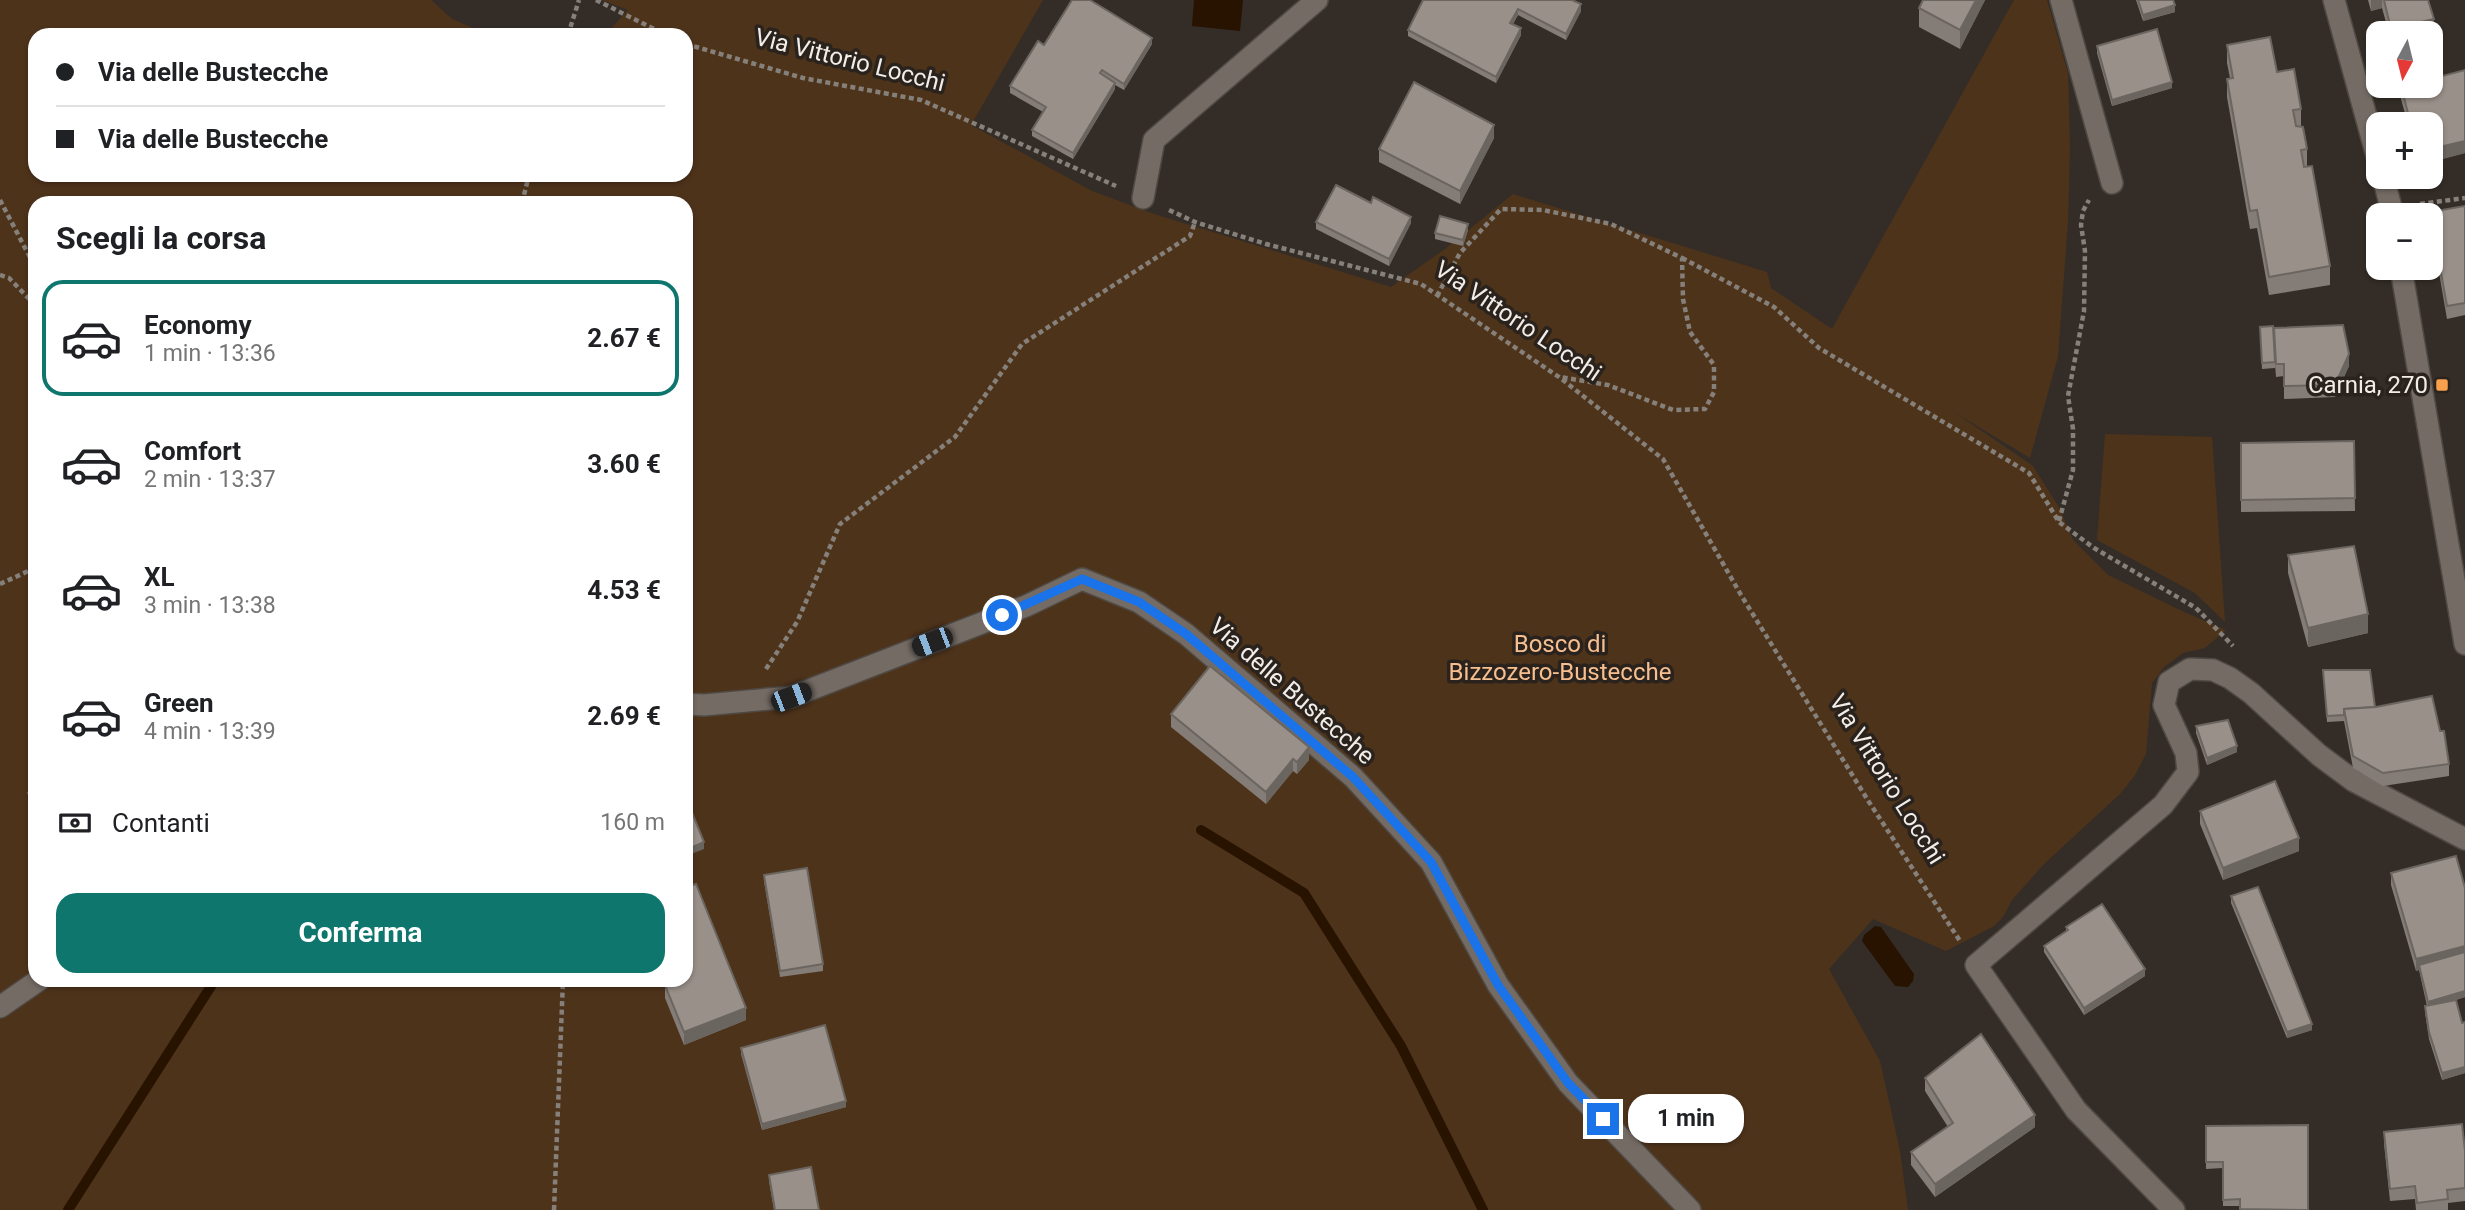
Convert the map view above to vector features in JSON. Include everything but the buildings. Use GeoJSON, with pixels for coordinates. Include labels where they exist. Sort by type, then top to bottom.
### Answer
{"type":"FeatureCollection","features":[{"type":"Feature","properties":{"kind":"street"},"geometry":{"type":"LineString","coordinates":[[1143,198],[1154,140],[1317,0]]}},
{"type":"Feature","properties":{"kind":"street"},"geometry":{"type":"LineString","coordinates":[[2061,0],[2110,177]]}},
{"type":"Feature","properties":{"kind":"street"},"geometry":{"type":"LineString","coordinates":[[2334,0],[2366,116]]}},
{"type":"Feature","properties":{"kind":"street"},"geometry":{"type":"LineString","coordinates":[[2403,280],[2465,644]]}},
{"type":"Feature","properties":{"kind":"street","name":"Via delle Bustecche"},"geometry":{"type":"LineString","coordinates":[[693,704],[791,697],[1026,606],[1082,579],[1139,602],[1186,634],[1353,777],[1431,862],[1498,985],[1568,1083],[1690,1210]]}},
{"type":"Feature","properties":{"kind":"street"},"geometry":{"type":"LineString","coordinates":[[2174,1210],[2076,1110],[1976,965],[2163,805],[2188,772],[2186,753],[2164,705],[2169,682],[2190,669],[2213,670],[2230,678],[2251,693],[2319,755],[2354,781],[2465,839]]}},
{"type":"Feature","properties":{"kind":"street"},"geometry":{"type":"LineString","coordinates":[[0,1007],[29,987]]}},
{"type":"Feature","properties":{"kind":"path"},"geometry":{"type":"LineString","coordinates":[[570,28],[579,0]]}},
{"type":"Feature","properties":{"kind":"path"},"geometry":{"type":"LineString","coordinates":[[596,0],[652,28]]}},
{"type":"Feature","properties":{"kind":"path","name":"Via Vittorio Locchi"},"geometry":{"type":"LineString","coordinates":[[693,46],[803,78],[921,100],[1195,222],[1266,244],[1421,284],[1559,377],[1663,459],[1741,595],[1862,791],[1976,965]]}},
{"type":"Feature","properties":{"kind":"path"},"geometry":{"type":"LineString","coordinates":[[2059,522],[2073,470],[2073,429],[2067,396],[2084,311],[2085,251],[2081,225],[2083,211],[2110,177]]}},
{"type":"Feature","properties":{"kind":"path"},"geometry":{"type":"LineString","coordinates":[[2437,203],[2465,198]]}},
{"type":"Feature","properties":{"kind":"path"},"geometry":{"type":"LineString","coordinates":[[0,200],[28,254]]}},
{"type":"Feature","properties":{"kind":"path"},"geometry":{"type":"LineString","coordinates":[[1437,296],[1460,253],[1501,209],[1542,210],[1611,224],[1774,307],[1819,348],[2029,473],[2059,522],[2094,548],[2196,608],[2238,651]]}},
{"type":"Feature","properties":{"kind":"path"},"geometry":{"type":"LineString","coordinates":[[745,701],[797,622],[840,524],[955,437],[1022,344],[1189,236],[1195,222]]}},
{"type":"Feature","properties":{"kind":"path"},"geometry":{"type":"LineString","coordinates":[[1559,377],[1608,385],[1673,410],[1704,410],[1714,392],[1714,365],[1690,332],[1684,299],[1682,258]]}},
{"type":"Feature","properties":{"kind":"path"},"geometry":{"type":"LineString","coordinates":[[0,275],[9,278],[28,298]]}},
{"type":"Feature","properties":{"kind":"path"},"geometry":{"type":"LineString","coordinates":[[0,584],[28,571]]}},
{"type":"Feature","properties":{"kind":"path"},"geometry":{"type":"LineString","coordinates":[[554,1210],[563,987]]}},
{"type":"Feature","properties":{"kind":"green space","name":"Bosco di Bizzozero-Bustecche"},"geometry":{"type":"Polygon","coordinates":[[[0,0],[431,0],[452,19],[473,28],[28,28],[28,182],[693,182],[693,28],[611,28],[628,10],[602,0],[1043,0],[971,125],[1092,191],[1154,214],[1391,287],[1445,249],[1513,194],[1767,272],[1771,288],[1832,329],[2014,0],[2047,0],[2068,73],[2068,221],[2058,356],[2030,458],[1954,412],[2033,466],[2060,509],[2073,540],[2108,575],[2226,630],[2205,648],[2183,653],[2164,667],[2152,683],[2146,754],[2135,775],[2121,793],[2044,864],[2012,900],[2003,917],[1994,926],[1946,951],[1873,919],[1829,969],[1880,1061],[1900,1151],[1908,1210],[0,1210],[0,0]]]}},
{"type":"Feature","properties":{"kind":"green space"},"geometry":{"type":"Polygon","coordinates":[[[2105,434],[2212,437],[2225,622],[2195,593],[2097,540],[2105,434]]]}},
{"type":"Feature","properties":{"kind":"shaded area"},"geometry":{"type":"Polygon","coordinates":[[[1194,0],[1243,0],[1240,31],[1192,26],[1194,0]]]}},
{"type":"Feature","properties":{"kind":"shaded area"},"geometry":{"type":"Polygon","coordinates":[[[1875,926],[1881,927],[1914,974],[1908,987],[1895,986],[1862,941],[1864,935],[1875,926]]]}},
{"type":"Feature","properties":{"kind":"waterway"},"geometry":{"type":"LineString","coordinates":[[1201,830],[1304,893],[1401,1046],[1483,1210]]}},
{"type":"Feature","properties":{"kind":"waterway"},"geometry":{"type":"LineString","coordinates":[[68,1210],[211,987]]}},
{"type":"Feature","properties":{"kind":"place","name":"Carnia, 270"},"geometry":{"type":"Point","coordinates":[2442,385]}},
{"type":"Feature","properties":{"kind":"route"},"geometry":{"type":"LineString","coordinates":[[1002,615],[1082,579],[1139,602],[1186,634],[1353,777],[1431,862],[1498,985],[1568,1083],[1603,1119]]}}]}
